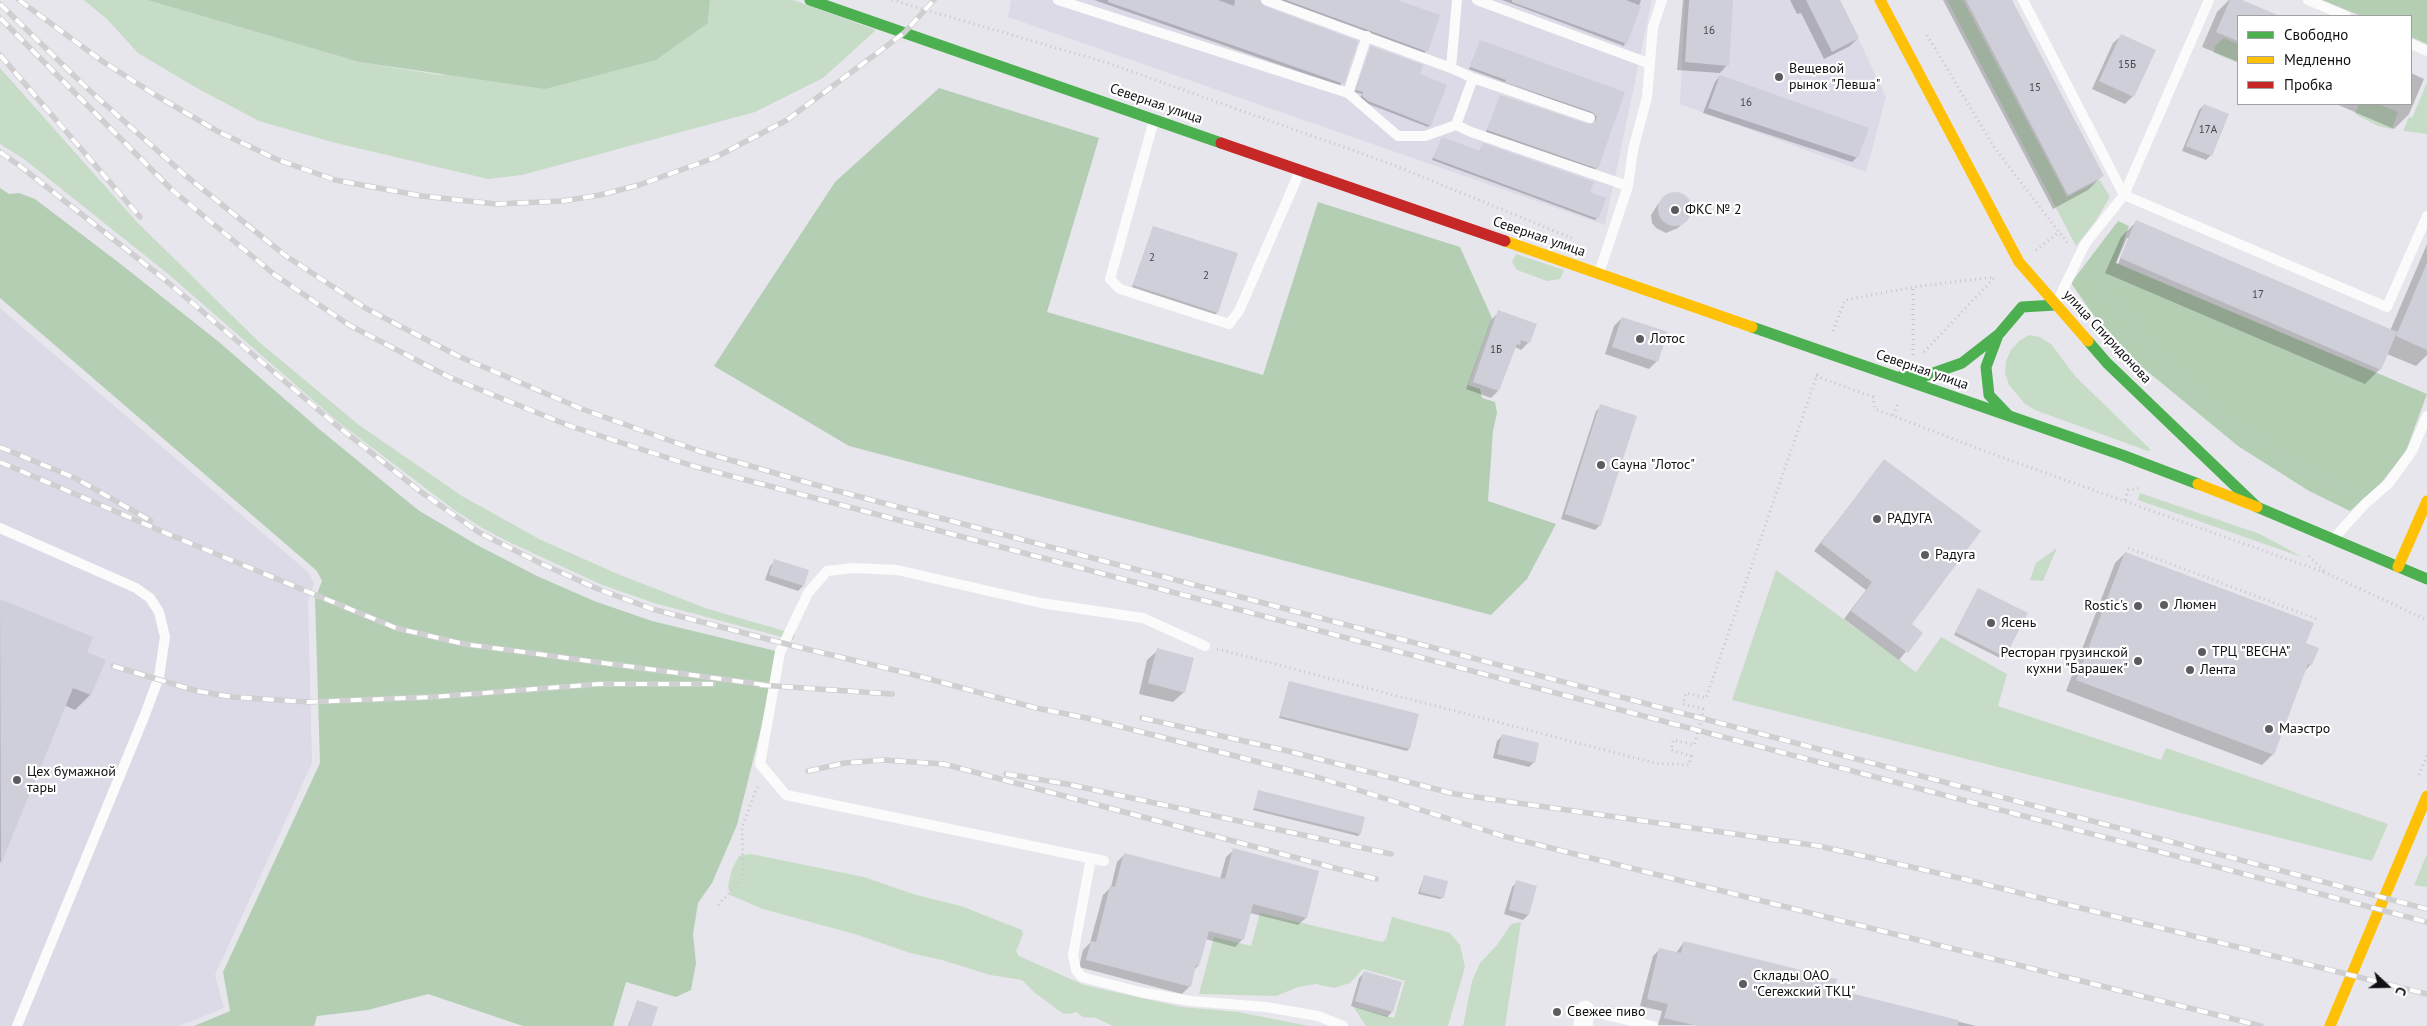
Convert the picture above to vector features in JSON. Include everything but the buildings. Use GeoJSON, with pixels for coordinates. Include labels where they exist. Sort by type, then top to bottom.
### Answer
{"type":"FeatureCollection","features":[{"type":"Feature","properties":{"kind":"street","name":"Северная улица"},"geometry":{"type":"LineString","coordinates":[[810,0],[2122,455],[2256,506]]}},
{"type":"Feature","properties":{"kind":"street","name":"улица Спиридонова"},"geometry":{"type":"LineString","coordinates":[[1880,0],[2023,274],[2055,305],[2107,363],[2256,506],[2427,579]]}},
{"type":"Feature","properties":{"kind":"street"},"geometry":{"type":"LineString","coordinates":[[2009,416],[1989,395],[1986,367],[1999,334],[2018,298]]}},
{"type":"Feature","properties":{"kind":"street"},"geometry":{"type":"LineString","coordinates":[[1894,376],[1925,376],[1962,363],[1999,334],[2022,308],[2055,305]]}},
{"type":"Feature","properties":{"kind":"street"},"geometry":{"type":"LineString","coordinates":[[2398,568],[2427,501]]}},
{"type":"Feature","properties":{"kind":"street"},"geometry":{"type":"LineString","coordinates":[[2330,1026],[2427,796]]}},
{"type":"Feature","properties":{"kind":"lane"},"geometry":{"type":"LineString","coordinates":[[1058,0],[1348,93],[1398,136],[1425,136],[1456,125],[1471,132],[1628,186]]}},
{"type":"Feature","properties":{"kind":"lane"},"geometry":{"type":"LineString","coordinates":[[1266,0],[1368,36],[1473,78],[1590,118]]}},
{"type":"Feature","properties":{"kind":"lane"},"geometry":{"type":"LineString","coordinates":[[1450,68],[1457,0]]}},
{"type":"Feature","properties":{"kind":"lane"},"geometry":{"type":"LineString","coordinates":[[1476,0],[1648,63]]}},
{"type":"Feature","properties":{"kind":"lane"},"geometry":{"type":"LineString","coordinates":[[1599,274],[1628,186],[1633,150],[1647,97],[1648,63],[1653,27],[1662,0]]}},
{"type":"Feature","properties":{"kind":"lane"},"geometry":{"type":"LineString","coordinates":[[2022,0],[2124,196],[2387,307],[2427,216]]}},
{"type":"Feature","properties":{"kind":"lane"},"geometry":{"type":"LineString","coordinates":[[2055,305],[2085,244],[2124,196],[2209,0]]}},
{"type":"Feature","properties":{"kind":"lane"},"geometry":{"type":"LineString","coordinates":[[2308,0],[2344,15]]}},
{"type":"Feature","properties":{"kind":"lane"},"geometry":{"type":"LineString","coordinates":[[1348,93],[1368,36]]}},
{"type":"Feature","properties":{"kind":"lane"},"geometry":{"type":"LineString","coordinates":[[2412,44],[2427,51]]}},
{"type":"Feature","properties":{"kind":"lane"},"geometry":{"type":"LineString","coordinates":[[1456,125],[1473,78]]}},
{"type":"Feature","properties":{"kind":"lane"},"geometry":{"type":"LineString","coordinates":[[1154,119],[1110,280],[1120,289],[1230,324],[1239,310],[1301,170]]}},
{"type":"Feature","properties":{"kind":"lane"},"geometry":{"type":"LineString","coordinates":[[2332,540],[2389,483],[2412,451],[2427,416]]}},
{"type":"Feature","properties":{"kind":"lane"},"geometry":{"type":"LineString","coordinates":[[0,528],[136,588],[150,598],[159,612],[165,637],[161,671],[144,718],[17,1026]]}},
{"type":"Feature","properties":{"kind":"lane"},"geometry":{"type":"LineString","coordinates":[[1104,861],[786,795],[760,764],[780,652],[808,593],[827,571],[852,568],[897,570],[1040,603],[1143,618],[1205,646]]}},
{"type":"Feature","properties":{"kind":"lane"},"geometry":{"type":"LineString","coordinates":[[1091,858],[1073,955],[1076,970],[1082,977],[1140,992],[1191,1001],[1266,1008],[1318,1016],[1343,1026]]}},
{"type":"Feature","properties":{"kind":"lane"},"geometry":{"type":"LineString","coordinates":[[1584,1018],[1653,1026]]}},
{"type":"Feature","properties":{"kind":"path"},"geometry":{"type":"LineString","coordinates":[[892,0],[1136,73],[1392,164],[1606,252]]}},
{"type":"Feature","properties":{"kind":"path"},"geometry":{"type":"LineString","coordinates":[[1925,33],[1994,147],[2059,232],[2164,362],[2227,420],[2323,480],[2370,500]]}},
{"type":"Feature","properties":{"kind":"path"},"geometry":{"type":"LineString","coordinates":[[2032,253],[2059,232]]}},
{"type":"Feature","properties":{"kind":"path"},"geometry":{"type":"LineString","coordinates":[[1205,646],[1655,763],[1689,765],[1691,756],[1671,750],[1674,740],[1694,745],[1702,718],[1703,709],[1683,704],[1686,693],[1706,698],[1816,376],[1845,300],[1913,287],[1995,277],[1920,356]]}},
{"type":"Feature","properties":{"kind":"path"},"geometry":{"type":"LineString","coordinates":[[1913,287],[1913,363]]}},
{"type":"Feature","properties":{"kind":"path"},"geometry":{"type":"LineString","coordinates":[[1824,328],[1842,335]]}},
{"type":"Feature","properties":{"kind":"path"},"geometry":{"type":"LineString","coordinates":[[1816,376],[1873,397],[1875,409],[1998,456],[2326,573],[2427,620]]}},
{"type":"Feature","properties":{"kind":"path"},"geometry":{"type":"LineString","coordinates":[[1893,415],[1901,396]]}},
{"type":"Feature","properties":{"kind":"path"},"geometry":{"type":"LineString","coordinates":[[2128,548],[2317,618]]}},
{"type":"Feature","properties":{"kind":"path"},"geometry":{"type":"LineString","coordinates":[[718,905],[743,878],[742,827],[764,769]]}},
{"type":"Feature","properties":{"kind":"shaded area"},"geometry":{"type":"Polygon","coordinates":[[[1011,0],[1652,0],[1605,225],[1008,17],[1011,0]]]}},
{"type":"Feature","properties":{"kind":"shaded area","name":"Вещевой рынок \"Левша\""},"geometry":{"type":"Polygon","coordinates":[[[1685,0],[1840,0],[1886,97],[1866,172],[1680,104],[1685,0]]]}},
{"type":"Feature","properties":{"kind":"shaded area"},"geometry":{"type":"Polygon","coordinates":[[[0,308],[308,572],[314,583],[308,602],[312,763],[215,975],[224,1008],[179,1026],[0,1026],[0,308]]]}},
{"type":"Feature","properties":{"kind":"green space"},"geometry":{"type":"Polygon","coordinates":[[[84,0],[147,0],[359,62],[440,75],[708,23],[710,0],[793,0],[876,30],[823,78],[755,112],[522,175],[488,179],[332,142],[259,121],[195,87],[138,53],[107,19],[84,0]]]}},
{"type":"Feature","properties":{"kind":"green space"},"geometry":{"type":"Polygon","coordinates":[[[147,0],[710,0],[708,23],[656,60],[545,89],[359,62],[147,0]]]}},
{"type":"Feature","properties":{"kind":"green space"},"geometry":{"type":"Polygon","coordinates":[[[1947,0],[1963,0],[2067,197],[2100,180],[2110,197],[2095,222],[2076,246],[1947,0]]]}},
{"type":"Feature","properties":{"kind":"green space"},"geometry":{"type":"Polygon","coordinates":[[[2322,0],[2427,0],[2427,44],[2412,37],[2412,15],[2359,15],[2322,0]]]}},
{"type":"Feature","properties":{"kind":"green space"},"geometry":{"type":"Polygon","coordinates":[[[2224,38],[2237,44],[2237,63],[2214,53],[2215,46],[2224,38]]]}},
{"type":"Feature","properties":{"kind":"green space"},"geometry":{"type":"Polygon","coordinates":[[[0,68],[136,221],[259,342],[359,425],[462,496],[541,540],[620,575],[708,609],[795,634],[793,640],[654,603],[600,584],[511,543],[482,528],[453,509],[337,421],[167,273],[24,159],[0,144],[0,68]]]}},
{"type":"Feature","properties":{"kind":"green space"},"geometry":{"type":"Polygon","coordinates":[[[2427,83],[2427,134],[2403,131],[2409,117],[2412,118],[2427,83]]]}},
{"type":"Feature","properties":{"kind":"green space"},"geometry":{"type":"Polygon","coordinates":[[[939,88],[1099,138],[1047,312],[1263,375],[1318,202],[1460,247],[1492,318],[1468,385],[1480,389],[1482,398],[1495,402],[1497,413],[1493,431],[1488,501],[1556,524],[1527,579],[1491,615],[849,446],[714,366],[835,182],[939,88]]]}},
{"type":"Feature","properties":{"kind":"green space"},"geometry":{"type":"Polygon","coordinates":[[[2359,105],[2381,105],[2398,112],[2392,129],[2378,126],[2355,114],[2359,105]]]}},
{"type":"Feature","properties":{"kind":"green space"},"geometry":{"type":"Polygon","coordinates":[[[0,188],[9,194],[19,193],[35,199],[118,262],[219,342],[319,429],[418,510],[477,545],[537,576],[594,601],[652,621],[780,652],[737,825],[712,883],[698,903],[693,934],[696,963],[691,990],[676,997],[626,982],[613,1026],[523,1026],[428,994],[368,1010],[317,1016],[314,1026],[194,1026],[230,1011],[223,972],[320,763],[315,599],[322,581],[317,571],[0,298],[0,188]]]}},
{"type":"Feature","properties":{"kind":"green space"},"geometry":{"type":"Polygon","coordinates":[[[2118,221],[2129,226],[2116,263],[2427,394],[2406,451],[2381,483],[2350,511],[2309,491],[2238,446],[2113,343],[2071,283],[2118,221]]]}},
{"type":"Feature","properties":{"kind":"green space"},"geometry":{"type":"Polygon","coordinates":[[[1516,254],[1564,270],[1560,279],[1547,281],[1517,270],[1512,262],[1516,254]]]}},
{"type":"Feature","properties":{"kind":"green space"},"geometry":{"type":"Polygon","coordinates":[[[2029,335],[2040,337],[2052,345],[2075,376],[2151,450],[2148,451],[2035,410],[2025,404],[2009,385],[2005,373],[2006,361],[2011,350],[2019,341],[2029,335]]]}},
{"type":"Feature","properties":{"kind":"green space"},"geometry":{"type":"Polygon","coordinates":[[[2140,493],[2260,534],[2302,557],[2138,500],[2140,493]]]}},
{"type":"Feature","properties":{"kind":"green space"},"geometry":{"type":"Polygon","coordinates":[[[2057,548],[2043,581],[2030,580],[2036,563],[2057,548]]]}},
{"type":"Feature","properties":{"kind":"green space"},"geometry":{"type":"Polygon","coordinates":[[[1776,570],[1916,672],[1941,637],[2007,674],[1998,706],[2161,760],[2166,748],[2388,824],[2372,861],[1732,700],[1776,570]]]}},
{"type":"Feature","properties":{"kind":"green space"},"geometry":{"type":"Polygon","coordinates":[[[751,854],[864,877],[916,895],[961,906],[1022,930],[1023,934],[1016,951],[1019,956],[1084,985],[1182,1007],[1238,1012],[1309,1026],[1113,1026],[1096,1018],[1083,1017],[1076,1012],[1070,1014],[1062,1013],[1035,993],[1022,980],[990,975],[942,960],[910,953],[858,935],[763,909],[730,895],[728,886],[732,869],[739,856],[751,854]]]}},
{"type":"Feature","properties":{"kind":"green space"},"geometry":{"type":"Polygon","coordinates":[[[2427,854],[2427,887],[2414,885],[2427,854]]]}},
{"type":"Feature","properties":{"kind":"green space"},"geometry":{"type":"Polygon","coordinates":[[[1260,913],[1382,942],[1386,939],[1392,917],[1450,933],[1460,945],[1465,967],[1448,1026],[1366,1026],[1353,1006],[1394,1018],[1405,981],[1363,969],[1350,983],[1334,988],[1316,984],[1298,987],[1276,996],[1199,994],[1214,937],[1251,946],[1260,913]]]}},
{"type":"Feature","properties":{"kind":"green space"},"geometry":{"type":"Polygon","coordinates":[[[1521,922],[1505,1026],[1463,1026],[1472,981],[1480,963],[1497,945],[1511,924],[1521,922]]]}},
{"type":"Feature","properties":{"kind":"railway"},"geometry":{"type":"LineString","coordinates":[[19,0],[102,61],[157,96],[217,131],[276,159],[335,180],[422,196],[496,204],[563,201],[600,195],[639,185],[714,158],[787,120],[904,33],[934,0]]}},
{"type":"Feature","properties":{"kind":"railway"},"geometry":{"type":"LineString","coordinates":[[0,4],[90,91],[185,175],[286,256],[367,309],[458,356],[582,409],[699,451],[830,489],[2427,909]]}},
{"type":"Feature","properties":{"kind":"railway"},"geometry":{"type":"LineString","coordinates":[[0,18],[171,189],[275,275],[349,325],[449,377],[570,426],[693,466],[2427,922]]}},
{"type":"Feature","properties":{"kind":"railway"},"geometry":{"type":"LineString","coordinates":[[0,55],[140,217]]}},
{"type":"Feature","properties":{"kind":"railway"},"geometry":{"type":"LineString","coordinates":[[0,152],[164,279],[335,424],[421,492],[480,533],[598,589],[652,609],[911,674],[1036,708],[1087,718],[1317,777],[1503,836],[2261,1026]]}},
{"type":"Feature","properties":{"kind":"railway"},"geometry":{"type":"LineString","coordinates":[[0,447],[75,478],[151,521]]}},
{"type":"Feature","properties":{"kind":"railway"},"geometry":{"type":"LineString","coordinates":[[0,462],[396,628],[464,644],[766,685]]}},
{"type":"Feature","properties":{"kind":"railway"},"geometry":{"type":"LineString","coordinates":[[113,666],[197,691],[233,697],[308,702],[433,697],[599,684],[713,684]]}},
{"type":"Feature","properties":{"kind":"railway"},"geometry":{"type":"LineString","coordinates":[[760,685],[892,694]]}},
{"type":"Feature","properties":{"kind":"railway"},"geometry":{"type":"LineString","coordinates":[[1142,718],[1284,750],[1455,794],[1819,846],[1964,879],[2427,994]]}},
{"type":"Feature","properties":{"kind":"railway"},"geometry":{"type":"LineString","coordinates":[[808,771],[845,763],[883,760],[944,764],[1376,879]]}},
{"type":"Feature","properties":{"kind":"railway"},"geometry":{"type":"LineString","coordinates":[[1006,774],[1067,784],[1391,854]]}},
{"type":"Feature","properties":{"kind":"traffic: fast"},"geometry":{"type":"LineString","coordinates":[[810,0],[1221,143]]}},
{"type":"Feature","properties":{"kind":"traffic: fast"},"geometry":{"type":"LineString","coordinates":[[1902,376],[1925,376],[1962,363],[1999,334],[2022,307],[2055,305]]}},
{"type":"Feature","properties":{"kind":"traffic: fast"},"geometry":{"type":"LineString","coordinates":[[1752,327],[2122,455],[2198,484]]}},
{"type":"Feature","properties":{"kind":"traffic: fast"},"geometry":{"type":"LineString","coordinates":[[1998,335],[1986,367],[1989,395],[2009,416]]}},
{"type":"Feature","properties":{"kind":"traffic: fast"},"geometry":{"type":"LineString","coordinates":[[2088,341],[2107,363],[2257,507],[2427,579]]}},
{"type":"Feature","properties":{"kind":"traffic: slow"},"geometry":{"type":"LineString","coordinates":[[1880,0],[2019,262],[2088,341]]}},
{"type":"Feature","properties":{"kind":"traffic: slow"},"geometry":{"type":"LineString","coordinates":[[1505,241],[1752,327]]}},
{"type":"Feature","properties":{"kind":"traffic: slow"},"geometry":{"type":"LineString","coordinates":[[2198,484],[2257,507]]}},
{"type":"Feature","properties":{"kind":"traffic: slow"},"geometry":{"type":"LineString","coordinates":[[2398,567],[2427,501]]}},
{"type":"Feature","properties":{"kind":"traffic: slow"},"geometry":{"type":"LineString","coordinates":[[2330,1026],[2427,796]]}},
{"type":"Feature","properties":{"kind":"traffic: jam"},"geometry":{"type":"LineString","coordinates":[[1221,143],[1505,241]]}},
{"type":"Feature","properties":{"kind":"place","name":"Вещевой рынок \"Левша\""},"geometry":{"type":"Point","coordinates":[1779,77]}},
{"type":"Feature","properties":{"kind":"place","name":"ФКС № 2"},"geometry":{"type":"Point","coordinates":[1675,210]}},
{"type":"Feature","properties":{"kind":"place","name":"Лотос"},"geometry":{"type":"Point","coordinates":[1640,339]}},
{"type":"Feature","properties":{"kind":"place","name":"Сауна \"Лотос\""},"geometry":{"type":"Point","coordinates":[1601,465]}},
{"type":"Feature","properties":{"kind":"place","name":"РАДУГА"},"geometry":{"type":"Point","coordinates":[1877,519]}},
{"type":"Feature","properties":{"kind":"place","name":"Радуга"},"geometry":{"type":"Point","coordinates":[1925,555]}},
{"type":"Feature","properties":{"kind":"place","name":"Люмен"},"geometry":{"type":"Point","coordinates":[2164,605]}},
{"type":"Feature","properties":{"kind":"place","name":"Rostic's"},"geometry":{"type":"Point","coordinates":[2138,606]}},
{"type":"Feature","properties":{"kind":"place","name":"Ясень"},"geometry":{"type":"Point","coordinates":[1991,623]}},
{"type":"Feature","properties":{"kind":"place","name":"ТРЦ \"ВЕСНА\""},"geometry":{"type":"Point","coordinates":[2202,652]}},
{"type":"Feature","properties":{"kind":"place","name":"Ресторан грузинской кухни \"Барашек\""},"geometry":{"type":"Point","coordinates":[2138,661]}},
{"type":"Feature","properties":{"kind":"place","name":"Лента"},"geometry":{"type":"Point","coordinates":[2190,670]}},
{"type":"Feature","properties":{"kind":"place","name":"Маэстро"},"geometry":{"type":"Point","coordinates":[2269,729]}},
{"type":"Feature","properties":{"kind":"place","name":"Цех бумажной тары"},"geometry":{"type":"Point","coordinates":[17,780]}},
{"type":"Feature","properties":{"kind":"place","name":"Склады ОАО \"Сегежский ТКЦ\""},"geometry":{"type":"Point","coordinates":[1743,984]}},
{"type":"Feature","properties":{"kind":"place","name":"Свежее пиво"},"geometry":{"type":"Point","coordinates":[1557,1012]}}]}
